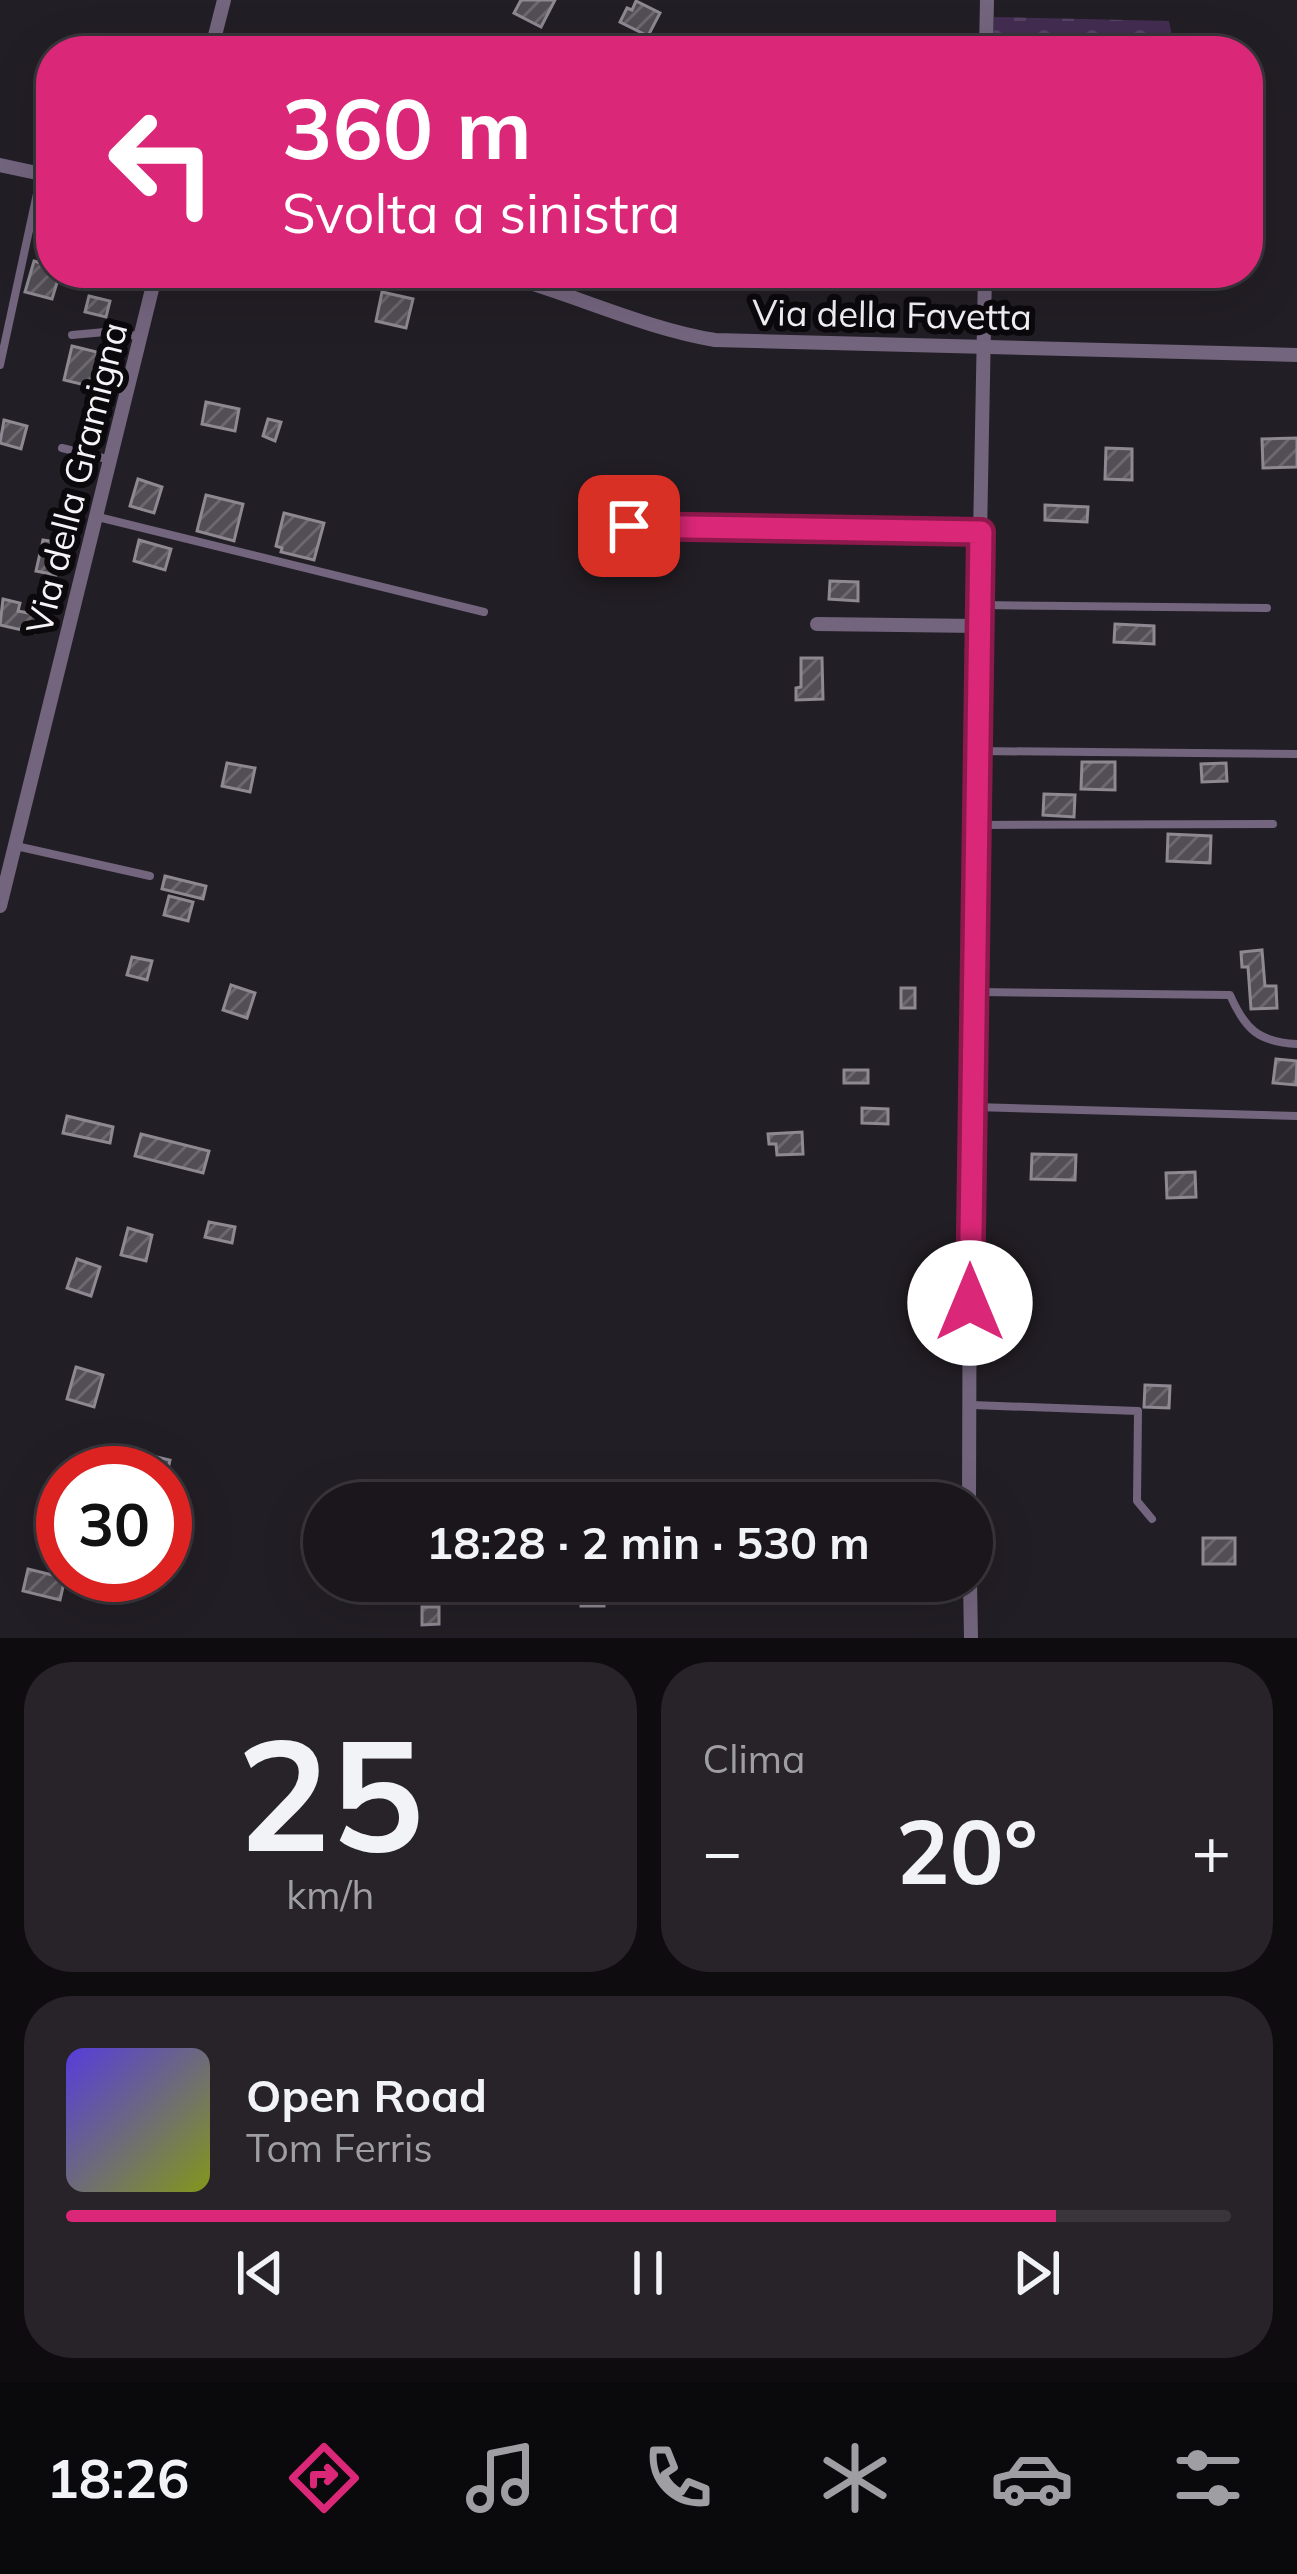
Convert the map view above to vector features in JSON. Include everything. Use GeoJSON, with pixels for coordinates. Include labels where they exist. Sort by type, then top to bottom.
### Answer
{"type":"FeatureCollection","features":[{"type":"Feature","properties":{"kind":"street"},"geometry":{"type":"LineString","coordinates":[[216,36],[224,0]]}},
{"type":"Feature","properties":{"kind":"street"},"geometry":{"type":"LineString","coordinates":[[986,36],[987,0]]}},
{"type":"Feature","properties":{"kind":"street"},"geometry":{"type":"LineString","coordinates":[[0,165],[36,173]]}},
{"type":"Feature","properties":{"kind":"street","name":"Via della Gramigna"},"geometry":{"type":"LineString","coordinates":[[0,907],[152,288]]}},
{"type":"Feature","properties":{"kind":"street","name":"Via della Favetta"},"geometry":{"type":"LineString","coordinates":[[553,288],[716,340],[1297,355]]}},
{"type":"Feature","properties":{"kind":"street"},"geometry":{"type":"LineString","coordinates":[[969,1482],[985,288]]}},
{"type":"Feature","properties":{"kind":"street"},"geometry":{"type":"LineString","coordinates":[[817,624],[979,626]]}},
{"type":"Feature","properties":{"kind":"street"},"geometry":{"type":"LineString","coordinates":[[970,1602],[971,1638]]}},
{"type":"Feature","properties":{"kind":"lane"},"geometry":{"type":"LineString","coordinates":[[0,365],[36,216]]}},
{"type":"Feature","properties":{"kind":"lane"},"geometry":{"type":"LineString","coordinates":[[72,334],[141,337]]}},
{"type":"Feature","properties":{"kind":"lane"},"geometry":{"type":"LineString","coordinates":[[62,448],[112,461]]}},
{"type":"Feature","properties":{"kind":"lane"},"geometry":{"type":"LineString","coordinates":[[98,517],[484,612]]}},
{"type":"Feature","properties":{"kind":"lane"},"geometry":{"type":"LineString","coordinates":[[629,526],[981,532]]}},
{"type":"Feature","properties":{"kind":"lane"},"geometry":{"type":"LineString","coordinates":[[980,605],[1267,608]]}},
{"type":"Feature","properties":{"kind":"lane"},"geometry":{"type":"LineString","coordinates":[[976,751],[1297,754]]}},
{"type":"Feature","properties":{"kind":"lane"},"geometry":{"type":"LineString","coordinates":[[976,825],[1273,824]]}},
{"type":"Feature","properties":{"kind":"lane"},"geometry":{"type":"LineString","coordinates":[[16,846],[150,876]]}},
{"type":"Feature","properties":{"kind":"lane"},"geometry":{"type":"LineString","coordinates":[[977,992],[1230,995],[1243,1024],[1277,1043],[1297,1044]]}},
{"type":"Feature","properties":{"kind":"lane"},"geometry":{"type":"LineString","coordinates":[[973,1107],[1297,1116]]}},
{"type":"Feature","properties":{"kind":"lane"},"geometry":{"type":"LineString","coordinates":[[970,1405],[1138,1411],[1137,1501],[1151,1519]]}},
{"type":"Feature","properties":{"kind":"green space"},"geometry":{"type":"Polygon","coordinates":[[[994,17],[1169,21],[1172,36],[993,36],[994,17]]]}},
{"type":"Feature","properties":{"kind":"building"},"geometry":{"type":"Polygon","coordinates":[[[521,0],[555,0],[541,27],[514,13],[521,0]]]}},
{"type":"Feature","properties":{"kind":"building"},"geometry":{"type":"Polygon","coordinates":[[[636,1],[660,13],[648,36],[620,22],[636,1]]]}},
{"type":"Feature","properties":{"kind":"building"},"geometry":{"type":"Polygon","coordinates":[[[36,262],[36,288],[55,288],[52,299],[25,292],[36,262]]]}},
{"type":"Feature","properties":{"kind":"building"},"geometry":{"type":"Polygon","coordinates":[[[382,292],[413,299],[406,328],[376,321],[382,292]]]}},
{"type":"Feature","properties":{"kind":"building"},"geometry":{"type":"Polygon","coordinates":[[[89,296],[110,301],[106,317],[85,312],[89,296]]]}},
{"type":"Feature","properties":{"kind":"building"},"geometry":{"type":"Polygon","coordinates":[[[72,346],[101,353],[93,387],[64,380],[72,346]]]}},
{"type":"Feature","properties":{"kind":"building"},"geometry":{"type":"Polygon","coordinates":[[[206,402],[239,409],[235,431],[202,424],[206,402]]]}},
{"type":"Feature","properties":{"kind":"building"},"geometry":{"type":"Polygon","coordinates":[[[268,419],[281,422],[275,441],[263,436],[268,419]]]}},
{"type":"Feature","properties":{"kind":"building"},"geometry":{"type":"Polygon","coordinates":[[[4,420],[27,426],[21,449],[0,443],[4,420]]]}},
{"type":"Feature","properties":{"kind":"building"},"geometry":{"type":"Polygon","coordinates":[[[1297,438],[1297,467],[1263,468],[1262,439],[1297,438]]]}},
{"type":"Feature","properties":{"kind":"building"},"geometry":{"type":"Polygon","coordinates":[[[1106,448],[1132,449],[1132,480],[1105,479],[1106,448]]]}},
{"type":"Feature","properties":{"kind":"building"},"geometry":{"type":"Polygon","coordinates":[[[138,479],[162,487],[154,513],[130,506],[138,479]]]}},
{"type":"Feature","properties":{"kind":"building"},"geometry":{"type":"Polygon","coordinates":[[[206,495],[243,504],[234,541],[197,531],[206,495]]]}},
{"type":"Feature","properties":{"kind":"building"},"geometry":{"type":"Polygon","coordinates":[[[1045,505],[1088,507],[1087,522],[1045,520],[1045,505]]]}},
{"type":"Feature","properties":{"kind":"building"},"geometry":{"type":"Polygon","coordinates":[[[284,513],[324,523],[314,560],[281,552],[276,546],[284,513]]]}},
{"type":"Feature","properties":{"kind":"building"},"geometry":{"type":"Polygon","coordinates":[[[43,540],[62,543],[56,575],[36,571],[43,540]]]}},
{"type":"Feature","properties":{"kind":"building"},"geometry":{"type":"Polygon","coordinates":[[[139,540],[171,549],[165,570],[134,561],[139,540]]]}},
{"type":"Feature","properties":{"kind":"building"},"geometry":{"type":"Polygon","coordinates":[[[830,581],[858,582],[858,601],[829,599],[830,581]]]}},
{"type":"Feature","properties":{"kind":"building"},"geometry":{"type":"Polygon","coordinates":[[[3,599],[20,603],[18,611],[39,615],[35,633],[0,625],[3,599]]]}},
{"type":"Feature","properties":{"kind":"building"},"geometry":{"type":"Polygon","coordinates":[[[1115,624],[1154,626],[1154,644],[1114,642],[1115,624]]]}},
{"type":"Feature","properties":{"kind":"building"},"geometry":{"type":"Polygon","coordinates":[[[801,658],[822,658],[823,699],[796,700],[801,658]]]}},
{"type":"Feature","properties":{"kind":"building"},"geometry":{"type":"Polygon","coordinates":[[[1082,762],[1115,762],[1115,790],[1081,789],[1082,762]]]}},
{"type":"Feature","properties":{"kind":"building"},"geometry":{"type":"Polygon","coordinates":[[[227,763],[255,768],[250,792],[222,786],[227,763]]]}},
{"type":"Feature","properties":{"kind":"building"},"geometry":{"type":"Polygon","coordinates":[[[1226,763],[1227,781],[1202,782],[1201,764],[1226,763]]]}},
{"type":"Feature","properties":{"kind":"building"},"geometry":{"type":"Polygon","coordinates":[[[1044,794],[1075,795],[1074,817],[1043,815],[1044,794]]]}},
{"type":"Feature","properties":{"kind":"building"},"geometry":{"type":"Polygon","coordinates":[[[1168,834],[1211,836],[1210,863],[1167,861],[1168,834]]]}},
{"type":"Feature","properties":{"kind":"building"},"geometry":{"type":"Polygon","coordinates":[[[165,876],[206,886],[203,899],[162,889],[165,876]]]}},
{"type":"Feature","properties":{"kind":"building"},"geometry":{"type":"Polygon","coordinates":[[[169,896],[193,902],[188,921],[164,915],[169,896]]]}},
{"type":"Feature","properties":{"kind":"building"},"geometry":{"type":"Polygon","coordinates":[[[1262,950],[1265,986],[1276,986],[1277,1008],[1251,1009],[1248,967],[1242,967],[1241,952],[1262,950]]]}},
{"type":"Feature","properties":{"kind":"building"},"geometry":{"type":"Polygon","coordinates":[[[132,957],[152,961],[147,980],[127,975],[132,957]]]}},
{"type":"Feature","properties":{"kind":"building"},"geometry":{"type":"Polygon","coordinates":[[[231,985],[255,993],[247,1018],[223,1010],[231,985]]]}},
{"type":"Feature","properties":{"kind":"building"},"geometry":{"type":"Polygon","coordinates":[[[901,988],[915,988],[915,1008],[901,1008],[901,988]]]}},
{"type":"Feature","properties":{"kind":"building"},"geometry":{"type":"Polygon","coordinates":[[[1276,1059],[1297,1061],[1296,1085],[1273,1083],[1276,1059]]]}},
{"type":"Feature","properties":{"kind":"building"},"geometry":{"type":"Polygon","coordinates":[[[844,1070],[868,1070],[868,1083],[844,1083],[844,1070]]]}},
{"type":"Feature","properties":{"kind":"building"},"geometry":{"type":"Polygon","coordinates":[[[862,1108],[888,1109],[888,1124],[862,1123],[862,1108]]]}},
{"type":"Feature","properties":{"kind":"building"},"geometry":{"type":"Polygon","coordinates":[[[67,1116],[113,1127],[110,1143],[63,1133],[67,1116]]]}},
{"type":"Feature","properties":{"kind":"building"},"geometry":{"type":"Polygon","coordinates":[[[802,1132],[803,1154],[777,1155],[776,1144],[769,1144],[768,1134],[802,1132]]]}},
{"type":"Feature","properties":{"kind":"building"},"geometry":{"type":"Polygon","coordinates":[[[141,1134],[209,1151],[203,1173],[135,1156],[141,1134]]]}},
{"type":"Feature","properties":{"kind":"building"},"geometry":{"type":"Polygon","coordinates":[[[1032,1154],[1076,1155],[1075,1180],[1031,1179],[1032,1154]]]}},
{"type":"Feature","properties":{"kind":"building"},"geometry":{"type":"Polygon","coordinates":[[[1195,1172],[1196,1197],[1167,1198],[1166,1173],[1195,1172]]]}},
{"type":"Feature","properties":{"kind":"building"},"geometry":{"type":"Polygon","coordinates":[[[209,1222],[235,1227],[232,1243],[205,1237],[209,1222]]]}},
{"type":"Feature","properties":{"kind":"building"},"geometry":{"type":"Polygon","coordinates":[[[128,1228],[152,1235],[146,1261],[121,1255],[128,1228]]]}},
{"type":"Feature","properties":{"kind":"building"},"geometry":{"type":"Polygon","coordinates":[[[77,1259],[100,1267],[91,1296],[67,1288],[77,1259]]]}},
{"type":"Feature","properties":{"kind":"building"},"geometry":{"type":"Polygon","coordinates":[[[76,1367],[103,1375],[94,1407],[67,1399],[76,1367]]]}},
{"type":"Feature","properties":{"kind":"building"},"geometry":{"type":"Polygon","coordinates":[[[1145,1385],[1170,1386],[1169,1408],[1144,1407],[1145,1385]]]}},
{"type":"Feature","properties":{"kind":"building"},"geometry":{"type":"Polygon","coordinates":[[[1203,1538],[1235,1538],[1235,1564],[1203,1564],[1203,1538]]]}},
{"type":"Feature","properties":{"kind":"building"},"geometry":{"type":"Polygon","coordinates":[[[28,1569],[36,1571],[36,1594],[23,1591],[28,1569]]]}},
{"type":"Feature","properties":{"kind":"building"},"geometry":{"type":"Polygon","coordinates":[[[581,1602],[604,1602],[604,1606],[581,1606],[581,1602]]]}},
{"type":"Feature","properties":{"kind":"building"},"geometry":{"type":"Polygon","coordinates":[[[422,1607],[439,1607],[439,1624],[422,1625],[422,1607]]]}},
{"type":"Feature","properties":{"kind":"route"},"geometry":{"type":"LineString","coordinates":[[629,526],[981,532],[970,1303]]}}]}
